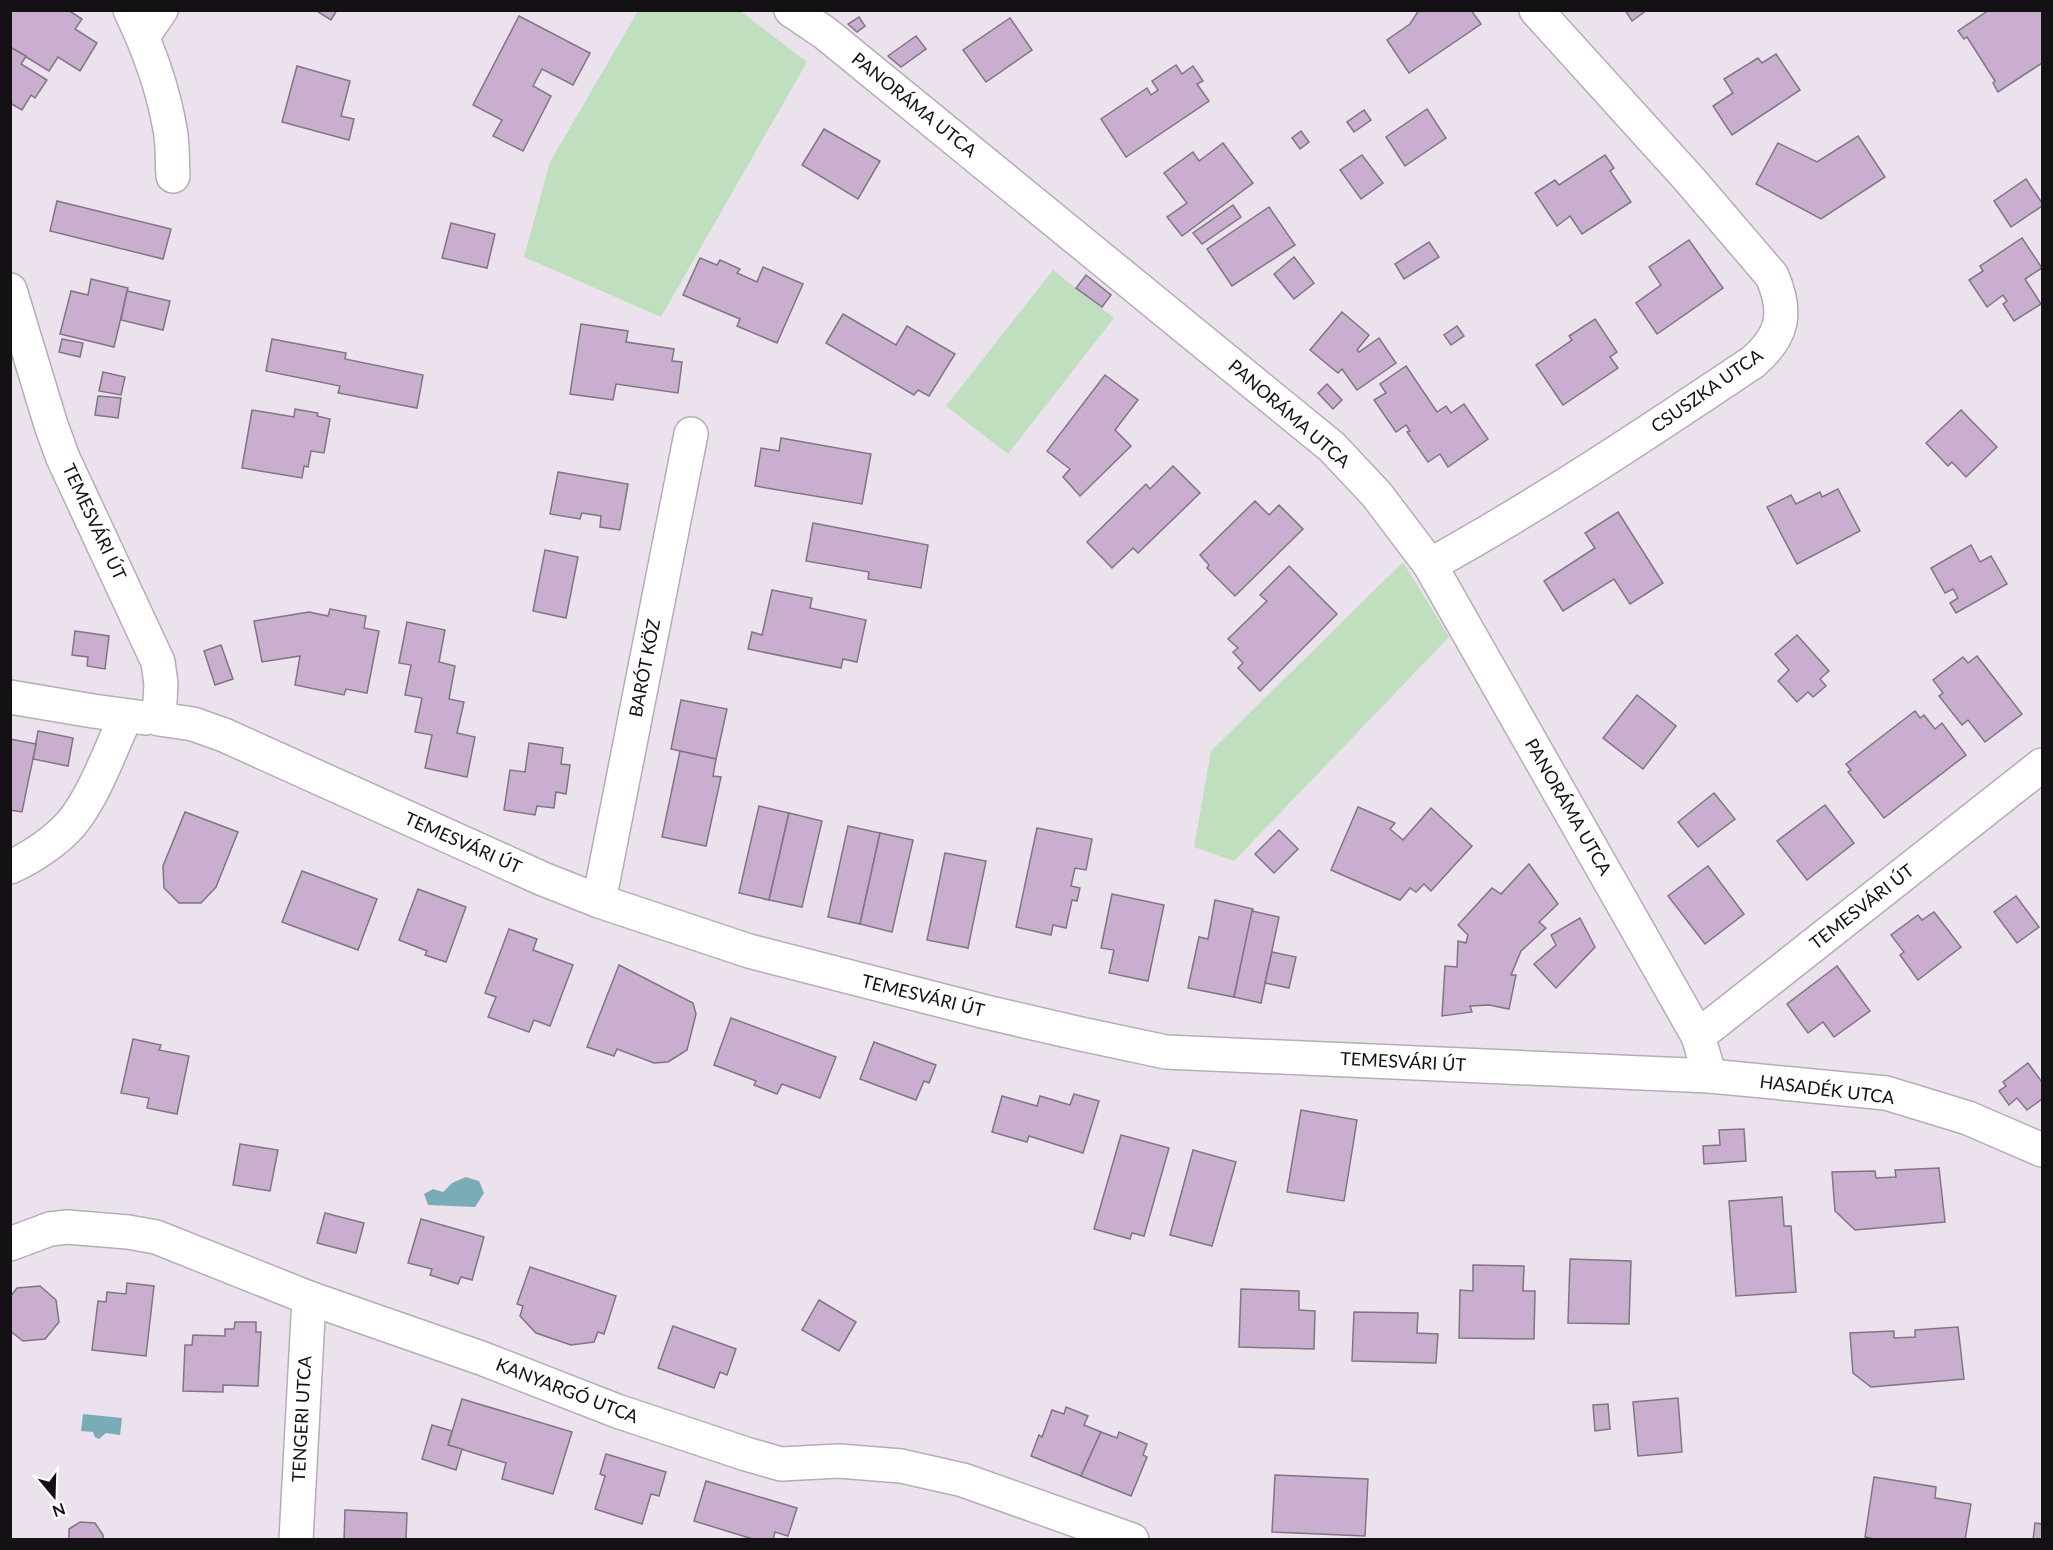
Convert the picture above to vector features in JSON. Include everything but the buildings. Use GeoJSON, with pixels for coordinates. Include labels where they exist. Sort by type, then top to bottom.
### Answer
{"type":"FeatureCollection","features":[{"type":"Feature","properties":{"kind":"street","name":"PANORÁMA UTCA"},"geometry":{"type":"LineString","coordinates":[[791,10],[825,33],[1332,447],[1377,495],[1430,565],[1698,1036]]}},
{"type":"Feature","properties":{"kind":"street","name":"CSUSZKA UTCA"},"geometry":{"type":"LineString","coordinates":[[1430,565],[1502,525],[1577,479],[1753,362],[1769,348],[1778,333],[1779,293],[1772,276],[1690,180],[1536,10]]}},
{"type":"Feature","properties":{"kind":"street"},"geometry":{"type":"LineString","coordinates":[[144,19],[170,130],[173,176]]}},
{"type":"Feature","properties":{"kind":"street","name":"TEMESVÁRI ÚT"},"geometry":{"type":"LineString","coordinates":[[10,290],[63,458],[158,662],[161,684],[159,719],[193,724],[224,735],[543,879],[599,901],[750,951],[1007,1017],[1166,1052],[1710,1076]]}},
{"type":"Feature","properties":{"kind":"street","name":"BARÓT KÖZ"},"geometry":{"type":"LineString","coordinates":[[599,901],[691,435]]}},
{"type":"Feature","properties":{"kind":"street"},"geometry":{"type":"LineString","coordinates":[[10,697],[126,716],[159,719]]}},
{"type":"Feature","properties":{"kind":"street"},"geometry":{"type":"LineString","coordinates":[[10,867],[49,843],[71,823],[89,795],[126,716]]}},
{"type":"Feature","properties":{"kind":"street","name":"TEMESVÁRI ÚT"},"geometry":{"type":"LineString","coordinates":[[1698,1036],[2043,765]]}},
{"type":"Feature","properties":{"kind":"street"},"geometry":{"type":"LineString","coordinates":[[1698,1036],[1710,1076]]}},
{"type":"Feature","properties":{"kind":"street","name":"HASADÉK UTCA"},"geometry":{"type":"LineString","coordinates":[[1710,1076],[1886,1094],[1968,1118],[2043,1150]]}},
{"type":"Feature","properties":{"kind":"street","name":"KANYARGÓ UTCA"},"geometry":{"type":"LineString","coordinates":[[10,1244],[50,1229],[66,1227],[128,1232],[156,1237],[309,1298],[481,1358],[617,1411],[746,1454],[782,1464],[839,1461],[901,1466],[963,1480],[1132,1539]]}},
{"type":"Feature","properties":{"kind":"street","name":"TENGERI UTCA"},"geometry":{"type":"LineString","coordinates":[[296,1539],[309,1298]]}},
{"type":"Feature","properties":{"kind":"green space"},"geometry":{"type":"Polygon","coordinates":[[[638,11],[740,11],[807,62],[661,317],[524,257],[550,162],[638,11]]]}},
{"type":"Feature","properties":{"kind":"green space"},"geometry":{"type":"Polygon","coordinates":[[[1053,270],[1114,318],[1008,454],[946,406],[1053,270]]]}},
{"type":"Feature","properties":{"kind":"green space"},"geometry":{"type":"Polygon","coordinates":[[[1403,562],[1449,637],[1234,861],[1194,847],[1211,751],[1403,562]]]}},
{"type":"Feature","properties":{"kind":"water"},"geometry":{"type":"Polygon","coordinates":[[[466,1177],[479,1181],[484,1193],[475,1207],[428,1205],[424,1194],[433,1189],[443,1192],[452,1183],[466,1177]]]}},
{"type":"Feature","properties":{"kind":"water"},"geometry":{"type":"Polygon","coordinates":[[[83,1414],[122,1418],[120,1435],[106,1433],[99,1439],[93,1432],[81,1431],[83,1414]]]}}]}
